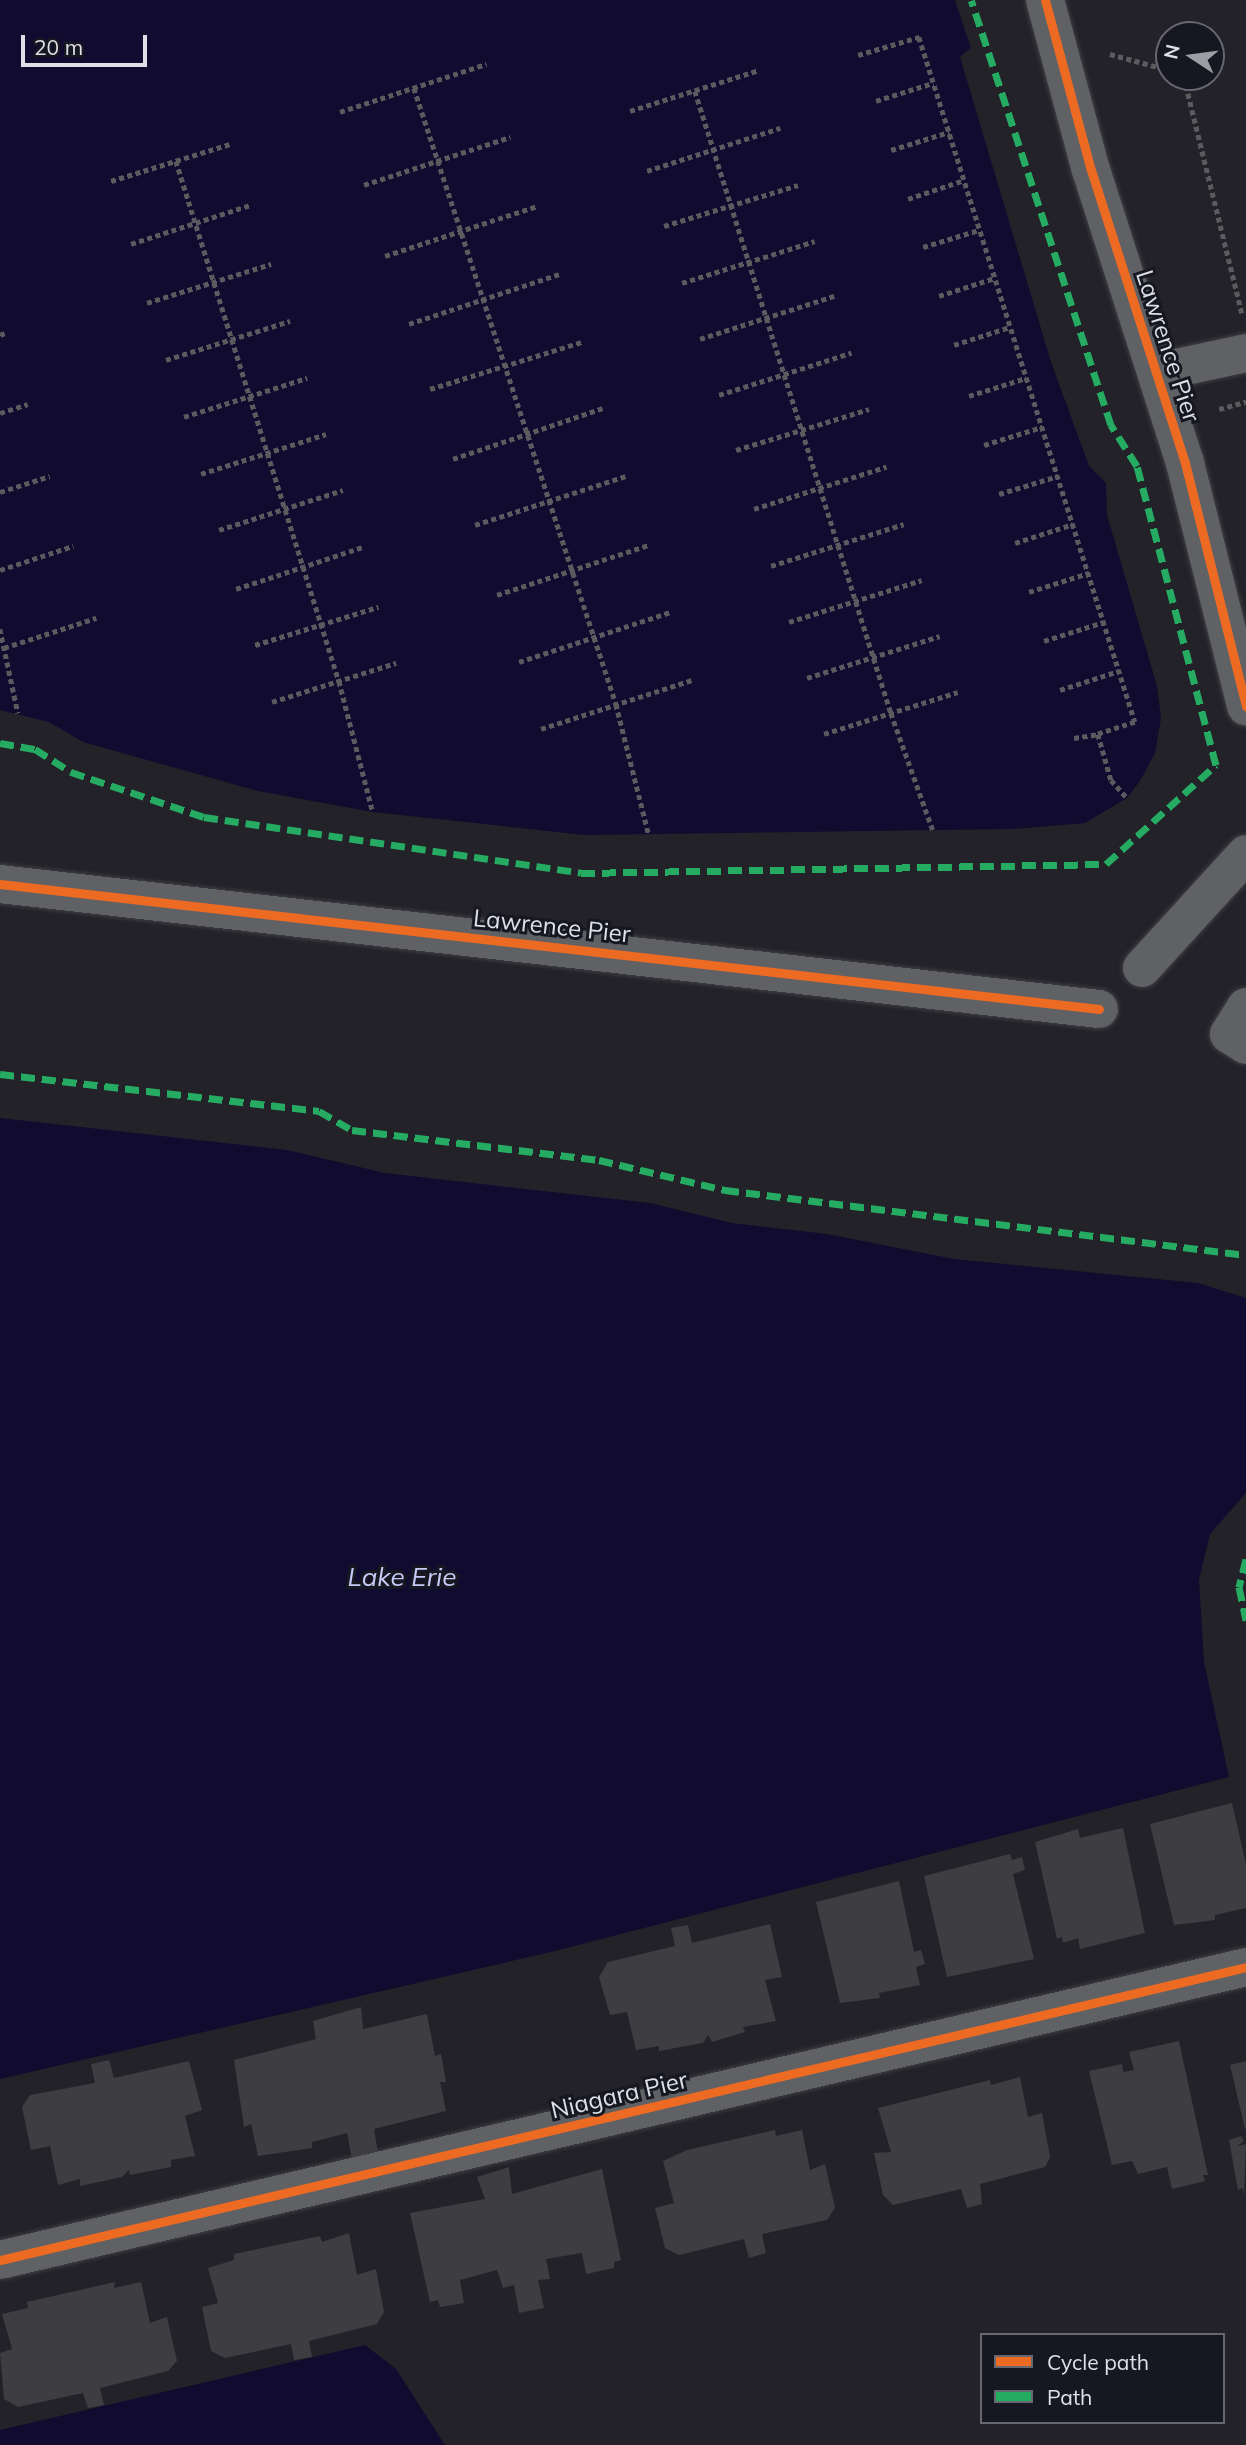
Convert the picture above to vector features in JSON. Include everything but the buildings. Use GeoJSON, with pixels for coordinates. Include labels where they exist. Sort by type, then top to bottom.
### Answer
{"type":"FeatureCollection","features":[{"type":"Feature","properties":{"kind":"street","name":"Lawrence Pier"},"geometry":{"type":"LineString","coordinates":[[1045,0],[1091,170],[1158,372],[1246,706]]}},
{"type":"Feature","properties":{"kind":"street"},"geometry":{"type":"LineString","coordinates":[[1158,372],[1246,353]]}},
{"type":"Feature","properties":{"kind":"street"},"geometry":{"type":"LineString","coordinates":[[1142,968],[1246,854]]}},
{"type":"Feature","properties":{"kind":"street","name":"Lawrence Pier"},"geometry":{"type":"LineString","coordinates":[[0,884],[1099,1009]]}},
{"type":"Feature","properties":{"kind":"street"},"geometry":{"type":"LineString","coordinates":[[1246,1007],[1229,1034],[1246,1045]]}},
{"type":"Feature","properties":{"kind":"street","name":"Niagara Pier"},"geometry":{"type":"LineString","coordinates":[[0,2260],[1246,1967]]}},
{"type":"Feature","properties":{"kind":"path"},"geometry":{"type":"LineString","coordinates":[[858,55],[919,37],[1089,573],[1135,722],[1098,734],[1074,738]]}},
{"type":"Feature","properties":{"kind":"path"},"geometry":{"type":"LineString","coordinates":[[1111,54],[1155,66]]}},
{"type":"Feature","properties":{"kind":"path"},"geometry":{"type":"LineString","coordinates":[[340,112],[486,64]]}},
{"type":"Feature","properties":{"kind":"path"},"geometry":{"type":"LineString","coordinates":[[630,111],[759,70]]}},
{"type":"Feature","properties":{"kind":"path"},"geometry":{"type":"LineString","coordinates":[[876,102],[933,82]]}},
{"type":"Feature","properties":{"kind":"path"},"geometry":{"type":"LineString","coordinates":[[414,88],[617,704],[649,835]]}},
{"type":"Feature","properties":{"kind":"path"},"geometry":{"type":"LineString","coordinates":[[695,91],[891,713],[933,830]]}},
{"type":"Feature","properties":{"kind":"path"},"geometry":{"type":"LineString","coordinates":[[1187,91],[1241,314],[1246,315]]}},
{"type":"Feature","properties":{"kind":"path"},"geometry":{"type":"LineString","coordinates":[[647,171],[780,128]]}},
{"type":"Feature","properties":{"kind":"path"},"geometry":{"type":"LineString","coordinates":[[891,150],[948,132]]}},
{"type":"Feature","properties":{"kind":"path"},"geometry":{"type":"LineString","coordinates":[[364,185],[510,137]]}},
{"type":"Feature","properties":{"kind":"path"},"geometry":{"type":"LineString","coordinates":[[111,181],[230,144]]}},
{"type":"Feature","properties":{"kind":"path"},"geometry":{"type":"LineString","coordinates":[[176,161],[339,681],[373,812]]}},
{"type":"Feature","properties":{"kind":"path"},"geometry":{"type":"LineString","coordinates":[[908,199],[964,180]]}},
{"type":"Feature","properties":{"kind":"path"},"geometry":{"type":"LineString","coordinates":[[664,226],[798,185]]}},
{"type":"Feature","properties":{"kind":"path"},"geometry":{"type":"LineString","coordinates":[[131,244],[250,205]]}},
{"type":"Feature","properties":{"kind":"path"},"geometry":{"type":"LineString","coordinates":[[386,256],[537,206]]}},
{"type":"Feature","properties":{"kind":"path"},"geometry":{"type":"LineString","coordinates":[[923,247],[980,230]]}},
{"type":"Feature","properties":{"kind":"path"},"geometry":{"type":"LineString","coordinates":[[682,283],[815,241]]}},
{"type":"Feature","properties":{"kind":"path"},"geometry":{"type":"LineString","coordinates":[[147,303],[271,264]]}},
{"type":"Feature","properties":{"kind":"path"},"geometry":{"type":"LineString","coordinates":[[408,324],[559,274]]}},
{"type":"Feature","properties":{"kind":"path"},"geometry":{"type":"LineString","coordinates":[[939,296],[995,278]]}},
{"type":"Feature","properties":{"kind":"path"},"geometry":{"type":"LineString","coordinates":[[700,339],[834,296]]}},
{"type":"Feature","properties":{"kind":"path"},"geometry":{"type":"LineString","coordinates":[[166,360],[289,321]]}},
{"type":"Feature","properties":{"kind":"path"},"geometry":{"type":"LineString","coordinates":[[954,345],[1010,327]]}},
{"type":"Feature","properties":{"kind":"path"},"geometry":{"type":"LineString","coordinates":[[430,389],[582,342]]}},
{"type":"Feature","properties":{"kind":"path"},"geometry":{"type":"LineString","coordinates":[[719,395],[851,353]]}},
{"type":"Feature","properties":{"kind":"path"},"geometry":{"type":"LineString","coordinates":[[184,417],[307,377]]}},
{"type":"Feature","properties":{"kind":"path"},"geometry":{"type":"LineString","coordinates":[[969,396],[1026,378]]}},
{"type":"Feature","properties":{"kind":"path"},"geometry":{"type":"LineString","coordinates":[[1219,409],[1246,402]]}},
{"type":"Feature","properties":{"kind":"path"},"geometry":{"type":"LineString","coordinates":[[0,413],[27,404]]}},
{"type":"Feature","properties":{"kind":"path"},"geometry":{"type":"LineString","coordinates":[[453,458],[603,408]]}},
{"type":"Feature","properties":{"kind":"path"},"geometry":{"type":"LineString","coordinates":[[736,450],[869,409]]}},
{"type":"Feature","properties":{"kind":"path"},"geometry":{"type":"LineString","coordinates":[[984,445],[1042,427]]}},
{"type":"Feature","properties":{"kind":"path"},"geometry":{"type":"LineString","coordinates":[[201,474],[326,434]]}},
{"type":"Feature","properties":{"kind":"path"},"geometry":{"type":"LineString","coordinates":[[754,509],[886,467]]}},
{"type":"Feature","properties":{"kind":"path"},"geometry":{"type":"LineString","coordinates":[[0,492],[50,476]]}},
{"type":"Feature","properties":{"kind":"path"},"geometry":{"type":"LineString","coordinates":[[475,525],[626,476]]}},
{"type":"Feature","properties":{"kind":"path"},"geometry":{"type":"LineString","coordinates":[[999,494],[1058,476]]}},
{"type":"Feature","properties":{"kind":"path"},"geometry":{"type":"LineString","coordinates":[[219,530],[344,491]]}},
{"type":"Feature","properties":{"kind":"path"},"geometry":{"type":"LineString","coordinates":[[771,566],[904,524]]}},
{"type":"Feature","properties":{"kind":"path"},"geometry":{"type":"LineString","coordinates":[[1016,543],[1073,524]]}},
{"type":"Feature","properties":{"kind":"path"},"geometry":{"type":"LineString","coordinates":[[497,595],[648,545]]}},
{"type":"Feature","properties":{"kind":"path"},"geometry":{"type":"LineString","coordinates":[[0,570],[73,547]]}},
{"type":"Feature","properties":{"kind":"path"},"geometry":{"type":"LineString","coordinates":[[236,589],[362,547]]}},
{"type":"Feature","properties":{"kind":"path"},"geometry":{"type":"LineString","coordinates":[[1029,592],[1089,573]]}},
{"type":"Feature","properties":{"kind":"path"},"geometry":{"type":"LineString","coordinates":[[789,622],[922,580]]}},
{"type":"Feature","properties":{"kind":"path"},"geometry":{"type":"LineString","coordinates":[[255,645],[378,607]]}},
{"type":"Feature","properties":{"kind":"path"},"geometry":{"type":"LineString","coordinates":[[519,662],[670,612]]}},
{"type":"Feature","properties":{"kind":"path"},"geometry":{"type":"LineString","coordinates":[[4,648],[96,618]]}},
{"type":"Feature","properties":{"kind":"path"},"geometry":{"type":"LineString","coordinates":[[1044,641],[1104,622]]}},
{"type":"Feature","properties":{"kind":"path"},"geometry":{"type":"LineString","coordinates":[[0,629],[18,713]]}},
{"type":"Feature","properties":{"kind":"path"},"geometry":{"type":"LineString","coordinates":[[807,678],[940,636]]}},
{"type":"Feature","properties":{"kind":"path"},"geometry":{"type":"LineString","coordinates":[[272,702],[396,663]]}},
{"type":"Feature","properties":{"kind":"path"},"geometry":{"type":"LineString","coordinates":[[1060,690],[1119,671]]}},
{"type":"Feature","properties":{"kind":"path"},"geometry":{"type":"LineString","coordinates":[[541,729],[692,680]]}},
{"type":"Feature","properties":{"kind":"path"},"geometry":{"type":"LineString","coordinates":[[824,734],[957,692]]}},
{"type":"Feature","properties":{"kind":"path"},"geometry":{"type":"LineString","coordinates":[[1098,734],[1111,780],[1126,798]]}},
{"type":"Feature","properties":{"kind":"water"},"geometry":{"type":"Polygon","coordinates":[[[0,0],[955,0],[971,48],[960,57],[1051,362],[1089,466],[1106,483],[1107,515],[1157,686],[1161,718],[1155,753],[1140,781],[1127,798],[1085,823],[1012,829],[585,835],[373,812],[258,791],[83,742],[49,722],[0,710],[0,0]]]}},
{"type":"Feature","properties":{"kind":"water","name":"Lake Erie"},"geometry":{"type":"Polygon","coordinates":[[[0,1118],[287,1150],[385,1173],[650,1203],[732,1223],[827,1234],[954,1259],[1198,1283],[1246,1298],[1246,1493],[1210,1534],[1199,1580],[1204,1662],[1229,1777],[555,1951],[0,2079],[0,1118]]]}},
{"type":"Feature","properties":{"kind":"water"},"geometry":{"type":"Polygon","coordinates":[[[365,2345],[396,2369],[445,2445],[0,2445],[0,2430],[365,2345]]]}},
{"type":"Feature","properties":{"kind":"marked path"},"geometry":{"type":"LineString","coordinates":[[0,743],[35,749],[71,772],[204,817],[581,873],[1106,864],[1216,765],[1137,466],[1111,425],[971,0]]}},
{"type":"Feature","properties":{"kind":"marked path"},"geometry":{"type":"LineString","coordinates":[[0,1074],[319,1111],[352,1130],[599,1160],[725,1190],[1246,1255]]}},
{"type":"Feature","properties":{"kind":"marked path"},"geometry":{"type":"LineString","coordinates":[[1246,1559],[1239,1587],[1246,1620]]}},
{"type":"Feature","properties":{"kind":"cycle path"},"geometry":{"type":"LineString","coordinates":[[1045,0],[1091,170],[1185,463],[1246,706]]}},
{"type":"Feature","properties":{"kind":"cycle path"},"geometry":{"type":"LineString","coordinates":[[0,884],[1099,1009]]}},
{"type":"Feature","properties":{"kind":"cycle path"},"geometry":{"type":"LineString","coordinates":[[0,2260],[1246,1967]]}}]}
